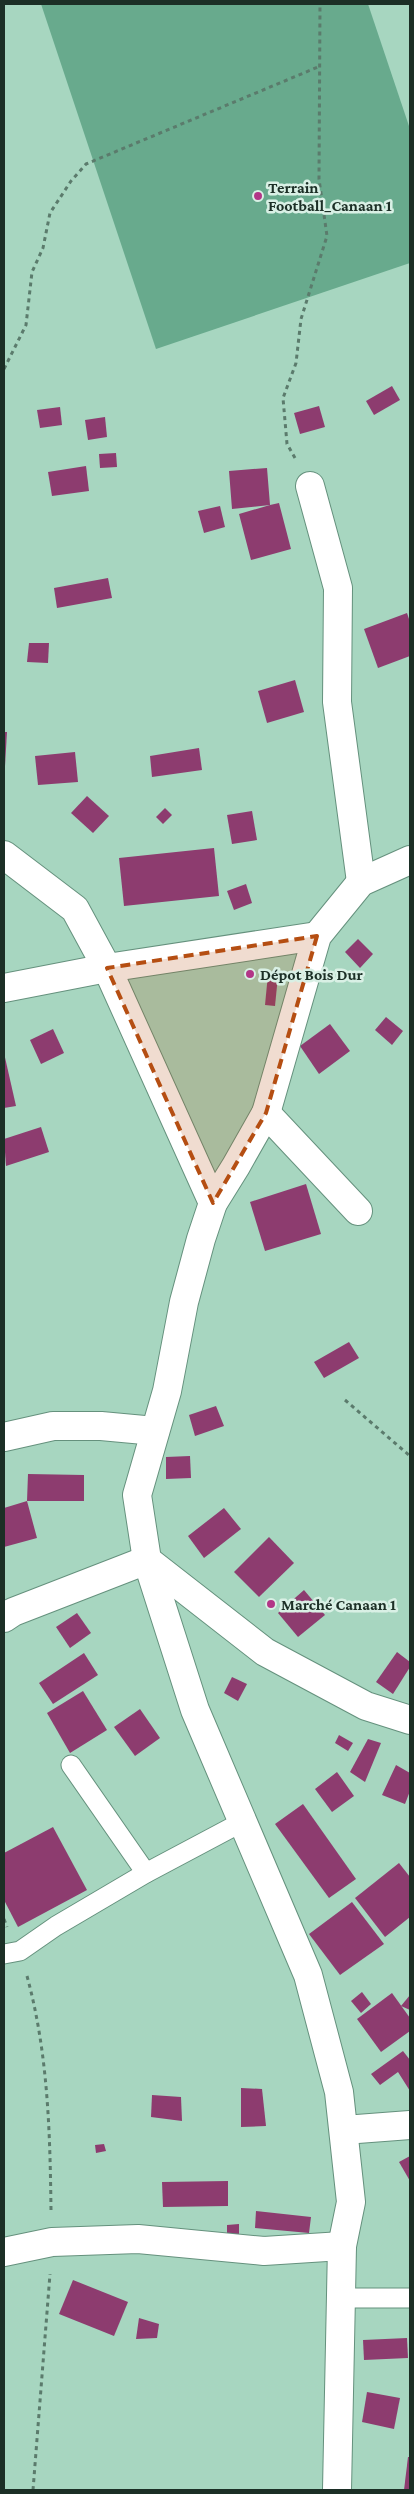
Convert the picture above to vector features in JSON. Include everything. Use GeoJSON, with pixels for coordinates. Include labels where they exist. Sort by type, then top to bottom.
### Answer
{"type":"FeatureCollection","features":[{"type":"Feature","properties":{"kind":"street"},"geometry":{"type":"LineString","coordinates":[[310,486],[338,588],[337,702],[361,882]]}},
{"type":"Feature","properties":{"kind":"street"},"geometry":{"type":"LineString","coordinates":[[4,854],[75,908],[108,968],[212,1203]]}},
{"type":"Feature","properties":{"kind":"street"},"geometry":{"type":"LineString","coordinates":[[337,2490],[342,2246],[352,2202],[339,2092],[308,1975],[195,1710],[147,1560],[137,1495],[167,1391],[190,1279],[212,1203],[236,1166],[266,1113],[317,936],[361,882],[410,860]]}},
{"type":"Feature","properties":{"kind":"street"},"geometry":{"type":"LineString","coordinates":[[4,988],[108,968],[317,936]]}},
{"type":"Feature","properties":{"kind":"street"},"geometry":{"type":"LineString","coordinates":[[266,1113],[358,1211]]}},
{"type":"Feature","properties":{"kind":"street"},"geometry":{"type":"LineString","coordinates":[[4,1437],[53,1426],[101,1426],[155,1430]]}},
{"type":"Feature","properties":{"kind":"street"},"geometry":{"type":"LineString","coordinates":[[4,1618],[13,1612],[147,1560]]}},
{"type":"Feature","properties":{"kind":"street"},"geometry":{"type":"LineString","coordinates":[[147,1560],[265,1652],[366,1706],[410,1720]]}},
{"type":"Feature","properties":{"kind":"street"},"geometry":{"type":"LineString","coordinates":[[344,2130],[410,2125]]}},
{"type":"Feature","properties":{"kind":"street"},"geometry":{"type":"LineString","coordinates":[[4,2252],[52,2242],[138,2239],[264,2251],[342,2246]]}},
{"type":"Feature","properties":{"kind":"lane"},"geometry":{"type":"LineString","coordinates":[[72,1765],[146,1873]]}},
{"type":"Feature","properties":{"kind":"lane"},"geometry":{"type":"LineString","coordinates":[[12,1953],[146,1873],[242,1822]]}},
{"type":"Feature","properties":{"kind":"lane"},"geometry":{"type":"LineString","coordinates":[[341,2298],[410,2298]]}},
{"type":"Feature","properties":{"kind":"path"},"geometry":{"type":"LineString","coordinates":[[310,486],[287,444],[283,398],[296,363],[301,319],[327,236],[319,179],[318,67],[320,4]]}},
{"type":"Feature","properties":{"kind":"path"},"geometry":{"type":"LineString","coordinates":[[4,369],[26,325],[32,272],[43,248],[50,213],[71,181],[86,164],[318,67]]}},
{"type":"Feature","properties":{"kind":"path"},"geometry":{"type":"LineString","coordinates":[[345,1400],[410,1456]]}},
{"type":"Feature","properties":{"kind":"path"},"geometry":{"type":"LineString","coordinates":[[4,1919],[12,1953],[38,2016],[48,2097],[52,2242],[33,2490]]}},
{"type":"Feature","properties":{"kind":"highlighted area"},"geometry":{"type":"Polygon","coordinates":[[[317,936],[266,1113],[213,1203],[107,968],[317,936]]]}},
{"type":"Feature","properties":{"kind":"green space","name":"Terrain Football_Canaan 1"},"geometry":{"type":"Polygon","coordinates":[[[41,4],[368,4],[410,129],[410,263],[156,349],[41,4]]]}},
{"type":"Feature","properties":{"kind":"building"},"geometry":{"type":"Polygon","coordinates":[[[392,386],[400,400],[374,415],[366,401],[392,386]]]}},
{"type":"Feature","properties":{"kind":"building"},"geometry":{"type":"Polygon","coordinates":[[[319,406],[325,427],[300,434],[294,413],[319,406]]]}},
{"type":"Feature","properties":{"kind":"building"},"geometry":{"type":"Polygon","coordinates":[[[60,407],[62,425],[40,428],[37,410],[60,407]]]}},
{"type":"Feature","properties":{"kind":"building"},"geometry":{"type":"Polygon","coordinates":[[[105,417],[107,437],[88,440],[85,420],[105,417]]]}},
{"type":"Feature","properties":{"kind":"building"},"geometry":{"type":"Polygon","coordinates":[[[116,453],[117,467],[100,468],[99,454],[116,453]]]}},
{"type":"Feature","properties":{"kind":"building"},"geometry":{"type":"Polygon","coordinates":[[[86,466],[89,491],[52,496],[48,472],[86,466]]]}},
{"type":"Feature","properties":{"kind":"building"},"geometry":{"type":"Polygon","coordinates":[[[267,468],[270,505],[232,509],[229,471],[267,468]]]}},
{"type":"Feature","properties":{"kind":"building"},"geometry":{"type":"Polygon","coordinates":[[[279,503],[291,549],[251,560],[239,514],[279,503]]]}},
{"type":"Feature","properties":{"kind":"building"},"geometry":{"type":"Polygon","coordinates":[[[220,506],[225,527],[204,533],[198,511],[220,506]]]}},
{"type":"Feature","properties":{"kind":"building"},"geometry":{"type":"Polygon","coordinates":[[[108,578],[112,598],[57,608],[54,588],[108,578]]]}},
{"type":"Feature","properties":{"kind":"building"},"geometry":{"type":"Polygon","coordinates":[[[407,613],[410,622],[410,656],[378,668],[364,629],[407,613]]]}},
{"type":"Feature","properties":{"kind":"building"},"geometry":{"type":"Polygon","coordinates":[[[29,643],[49,643],[48,663],[27,662],[29,643]]]}},
{"type":"Feature","properties":{"kind":"building"},"geometry":{"type":"Polygon","coordinates":[[[295,680],[304,712],[267,723],[258,691],[295,680]]]}},
{"type":"Feature","properties":{"kind":"building"},"geometry":{"type":"Polygon","coordinates":[[[4,732],[7,732],[5,766],[4,766],[4,732]]]}},
{"type":"Feature","properties":{"kind":"building"},"geometry":{"type":"Polygon","coordinates":[[[199,748],[202,770],[152,777],[150,756],[199,748]]]}},
{"type":"Feature","properties":{"kind":"building"},"geometry":{"type":"Polygon","coordinates":[[[75,752],[78,782],[38,785],[35,756],[75,752]]]}},
{"type":"Feature","properties":{"kind":"building"},"geometry":{"type":"Polygon","coordinates":[[[87,796],[109,816],[93,833],[71,813],[87,796]]]}},
{"type":"Feature","properties":{"kind":"building"},"geometry":{"type":"Polygon","coordinates":[[[165,808],[172,815],[163,824],[156,817],[165,808]]]}},
{"type":"Feature","properties":{"kind":"building"},"geometry":{"type":"Polygon","coordinates":[[[252,811],[257,840],[232,844],[227,815],[252,811]]]}},
{"type":"Feature","properties":{"kind":"building"},"geometry":{"type":"Polygon","coordinates":[[[214,848],[219,896],[124,906],[119,858],[214,848]]]}},
{"type":"Feature","properties":{"kind":"building"},"geometry":{"type":"Polygon","coordinates":[[[246,884],[252,903],[234,910],[227,891],[246,884]]]}},
{"type":"Feature","properties":{"kind":"building"},"geometry":{"type":"Polygon","coordinates":[[[358,939],[373,954],[360,968],[345,952],[358,939]]]}},
{"type":"Feature","properties":{"kind":"building"},"geometry":{"type":"Polygon","coordinates":[[[268,974],[278,976],[275,1006],[265,1005],[268,974]]]}},
{"type":"Feature","properties":{"kind":"building"},"geometry":{"type":"Polygon","coordinates":[[[386,1017],[403,1031],[392,1045],[375,1030],[386,1017]]]}},
{"type":"Feature","properties":{"kind":"building"},"geometry":{"type":"Polygon","coordinates":[[[330,1024],[350,1051],[319,1074],[300,1046],[330,1024]]]}},
{"type":"Feature","properties":{"kind":"building"},"geometry":{"type":"Polygon","coordinates":[[[53,1029],[64,1053],[41,1064],[30,1040],[53,1029]]]}},
{"type":"Feature","properties":{"kind":"building"},"geometry":{"type":"Polygon","coordinates":[[[4,1053],[16,1106],[4,1108],[4,1053]]]}},
{"type":"Feature","properties":{"kind":"building"},"geometry":{"type":"Polygon","coordinates":[[[41,1127],[49,1152],[6,1166],[4,1139],[41,1127]]]}},
{"type":"Feature","properties":{"kind":"building"},"geometry":{"type":"Polygon","coordinates":[[[306,1184],[321,1234],[265,1251],[250,1202],[306,1184]]]}},
{"type":"Feature","properties":{"kind":"building"},"geometry":{"type":"Polygon","coordinates":[[[349,1342],[359,1358],[324,1378],[314,1362],[349,1342]]]}},
{"type":"Feature","properties":{"kind":"building"},"geometry":{"type":"Polygon","coordinates":[[[216,1406],[224,1426],[195,1436],[189,1415],[216,1406]]]}},
{"type":"Feature","properties":{"kind":"building"},"geometry":{"type":"Polygon","coordinates":[[[190,1456],[191,1478],[166,1479],[166,1457],[190,1456]]]}},
{"type":"Feature","properties":{"kind":"building"},"geometry":{"type":"Polygon","coordinates":[[[28,1474],[84,1475],[84,1501],[27,1501],[28,1474]]]}},
{"type":"Feature","properties":{"kind":"building"},"geometry":{"type":"Polygon","coordinates":[[[27,1501],[37,1538],[4,1547],[4,1508],[27,1501]]]}},
{"type":"Feature","properties":{"kind":"building"},"geometry":{"type":"Polygon","coordinates":[[[224,1508],[241,1529],[204,1558],[188,1536],[224,1508]]]}},
{"type":"Feature","properties":{"kind":"building"},"geometry":{"type":"Polygon","coordinates":[[[269,1537],[294,1563],[259,1597],[234,1572],[269,1537]]]}},
{"type":"Feature","properties":{"kind":"building"},"geometry":{"type":"Polygon","coordinates":[[[304,1590],[325,1615],[298,1637],[278,1613],[304,1590]]]}},
{"type":"Feature","properties":{"kind":"building"},"geometry":{"type":"Polygon","coordinates":[[[77,1613],[91,1633],[70,1648],[56,1627],[77,1613]]]}},
{"type":"Feature","properties":{"kind":"building"},"geometry":{"type":"Polygon","coordinates":[[[397,1652],[410,1662],[410,1667],[393,1694],[376,1682],[397,1652]]]}},
{"type":"Feature","properties":{"kind":"building"},"geometry":{"type":"Polygon","coordinates":[[[84,1653],[98,1675],[53,1704],[39,1683],[84,1653]]]}},
{"type":"Feature","properties":{"kind":"building"},"geometry":{"type":"Polygon","coordinates":[[[232,1677],[247,1684],[238,1701],[224,1693],[232,1677]]]}},
{"type":"Feature","properties":{"kind":"building"},"geometry":{"type":"Polygon","coordinates":[[[83,1691],[107,1730],[70,1753],[47,1713],[83,1691]]]}},
{"type":"Feature","properties":{"kind":"building"},"geometry":{"type":"Polygon","coordinates":[[[140,1709],[160,1738],[135,1756],[114,1727],[140,1709]]]}},
{"type":"Feature","properties":{"kind":"building"},"geometry":{"type":"Polygon","coordinates":[[[339,1735],[353,1743],[348,1751],[335,1743],[339,1735]]]}},
{"type":"Feature","properties":{"kind":"building"},"geometry":{"type":"Polygon","coordinates":[[[368,1739],[381,1743],[365,1782],[350,1772],[368,1739]]]}},
{"type":"Feature","properties":{"kind":"building"},"geometry":{"type":"Polygon","coordinates":[[[396,1765],[410,1773],[410,1791],[405,1804],[382,1795],[396,1765]]]}},
{"type":"Feature","properties":{"kind":"building"},"geometry":{"type":"Polygon","coordinates":[[[337,1772],[354,1796],[332,1812],[315,1789],[337,1772]]]}},
{"type":"Feature","properties":{"kind":"building"},"geometry":{"type":"Polygon","coordinates":[[[303,1804],[356,1879],[329,1898],[275,1824],[303,1804]]]}},
{"type":"Feature","properties":{"kind":"building"},"geometry":{"type":"Polygon","coordinates":[[[53,1827],[87,1890],[18,1927],[4,1900],[4,1853],[53,1827]]]}},
{"type":"Feature","properties":{"kind":"building"},"geometry":{"type":"Polygon","coordinates":[[[399,1863],[410,1877],[410,1917],[385,1937],[355,1898],[399,1863]]]}},
{"type":"Feature","properties":{"kind":"building"},"geometry":{"type":"Polygon","coordinates":[[[352,1902],[384,1944],[340,1975],[309,1934],[352,1902]]]}},
{"type":"Feature","properties":{"kind":"building"},"geometry":{"type":"Polygon","coordinates":[[[362,1992],[371,2004],[361,2013],[351,2001],[362,1992]]]}},
{"type":"Feature","properties":{"kind":"building"},"geometry":{"type":"Polygon","coordinates":[[[392,1993],[410,2018],[410,2031],[381,2052],[357,2019],[392,1993]]]}},
{"type":"Feature","properties":{"kind":"building"},"geometry":{"type":"Polygon","coordinates":[[[410,1995],[410,2010],[401,2006],[410,1995]]]}},
{"type":"Feature","properties":{"kind":"building"},"geometry":{"type":"Polygon","coordinates":[[[403,2051],[410,2060],[410,2091],[398,2072],[380,2085],[371,2074],[403,2051]]]}},
{"type":"Feature","properties":{"kind":"building"},"geometry":{"type":"Polygon","coordinates":[[[241,2088],[262,2089],[266,2126],[241,2127],[241,2088]]]}},
{"type":"Feature","properties":{"kind":"building"},"geometry":{"type":"Polygon","coordinates":[[[152,2095],[181,2097],[182,2121],[151,2117],[152,2095]]]}},
{"type":"Feature","properties":{"kind":"building"},"geometry":{"type":"Polygon","coordinates":[[[104,2144],[106,2151],[96,2153],[95,2145],[104,2144]]]}},
{"type":"Feature","properties":{"kind":"building"},"geometry":{"type":"Polygon","coordinates":[[[410,2156],[410,2181],[399,2162],[410,2156]]]}},
{"type":"Feature","properties":{"kind":"building"},"geometry":{"type":"Polygon","coordinates":[[[228,2181],[228,2206],[163,2207],[162,2182],[228,2181]]]}},
{"type":"Feature","properties":{"kind":"building"},"geometry":{"type":"Polygon","coordinates":[[[256,2211],[311,2217],[309,2233],[255,2228],[256,2211]]]}},
{"type":"Feature","properties":{"kind":"building"},"geometry":{"type":"Polygon","coordinates":[[[239,2224],[239,2236],[227,2237],[227,2225],[239,2224]]]}},
{"type":"Feature","properties":{"kind":"building"},"geometry":{"type":"Polygon","coordinates":[[[73,2280],[128,2302],[114,2336],[59,2314],[73,2280]]]}},
{"type":"Feature","properties":{"kind":"building"},"geometry":{"type":"Polygon","coordinates":[[[139,2318],[159,2324],[157,2338],[136,2339],[139,2318]]]}},
{"type":"Feature","properties":{"kind":"building"},"geometry":{"type":"Polygon","coordinates":[[[407,2338],[408,2358],[364,2360],[363,2340],[407,2338]]]}},
{"type":"Feature","properties":{"kind":"building"},"geometry":{"type":"Polygon","coordinates":[[[367,2392],[400,2398],[394,2429],[362,2422],[367,2392]]]}},
{"type":"Feature","properties":{"kind":"building"},"geometry":{"type":"Polygon","coordinates":[[[408,2457],[410,2457],[410,2490],[404,2490],[408,2457]]]}},
{"type":"Feature","properties":{"kind":"place","name":"Terrain Football_Canaan 1"},"geometry":{"type":"Point","coordinates":[258,196]}},
{"type":"Feature","properties":{"kind":"place","name":"Dépot Bois Dur"},"geometry":{"type":"Point","coordinates":[250,974]}},
{"type":"Feature","properties":{"kind":"place","name":"Marché Canaan 1"},"geometry":{"type":"Point","coordinates":[271,1604]}}]}
